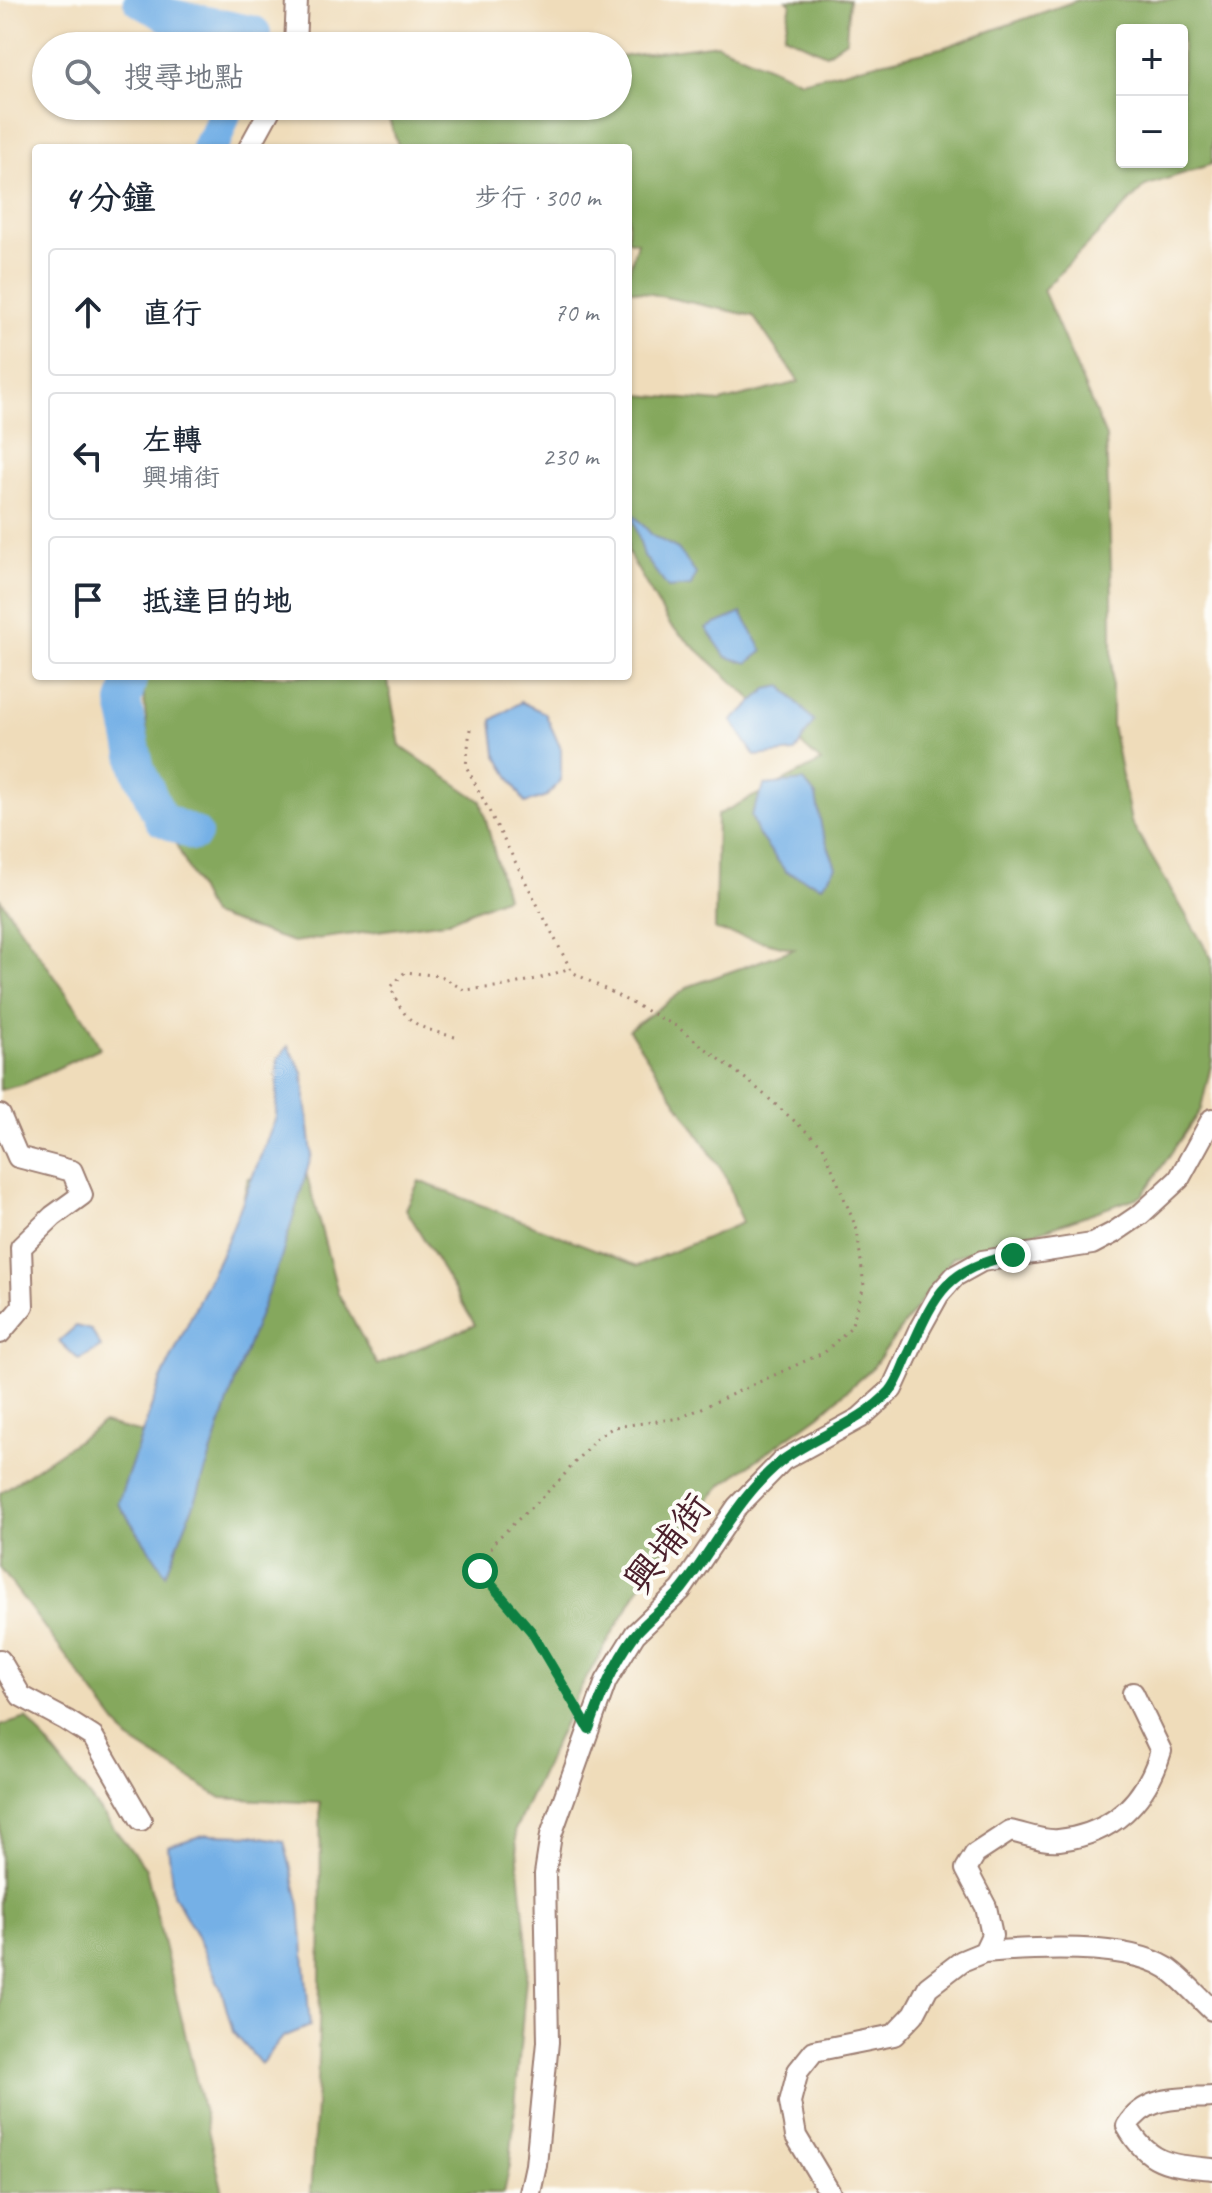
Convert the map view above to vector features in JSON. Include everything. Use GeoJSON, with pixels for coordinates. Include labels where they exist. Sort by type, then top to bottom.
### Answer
{"type":"FeatureCollection","features":[{"type":"Feature","properties":{"kind":"street"},"geometry":{"type":"LineString","coordinates":[[296,32],[297,0]]}},
{"type":"Feature","properties":{"kind":"street"},"geometry":{"type":"LineString","coordinates":[[251,144],[264,120]]}},
{"type":"Feature","properties":{"kind":"street"},"geometry":{"type":"LineString","coordinates":[[0,1115],[18,1157],[72,1171],[82,1195],[53,1216],[21,1247],[23,1306],[0,1333]]}},
{"type":"Feature","properties":{"kind":"street","name":"興埔街"},"geometry":{"type":"LineString","coordinates":[[530,2193],[536,2165],[548,2042],[545,1874],[551,1835],[606,1681],[635,1634],[681,1590],[737,1507],[783,1460],[860,1418],[892,1389],[939,1294],[955,1276],[982,1261],[1092,1244],[1113,1233],[1141,1214],[1179,1179],[1212,1119]]}},
{"type":"Feature","properties":{"kind":"street"},"geometry":{"type":"LineString","coordinates":[[0,1660],[21,1696],[93,1737],[141,1820]]}},
{"type":"Feature","properties":{"kind":"street"},"geometry":{"type":"LineString","coordinates":[[984,1952],[992,1935],[986,1907],[966,1869],[975,1854],[1010,1831],[1057,1841],[1089,1833],[1129,1811],[1153,1777],[1161,1751],[1133,1693]]}},
{"type":"Feature","properties":{"kind":"street"},"geometry":{"type":"LineString","coordinates":[[830,2193],[796,2136],[790,2102],[798,2071],[814,2051],[894,2035],[914,2014],[928,1987],[962,1961],[984,1952],[1083,1948],[1144,1958],[1167,1968],[1212,2010]]}},
{"type":"Feature","properties":{"kind":"street"},"geometry":{"type":"LineString","coordinates":[[1212,2097],[1157,2101],[1135,2113],[1127,2126],[1136,2142],[1165,2164],[1212,2169]]}},
{"type":"Feature","properties":{"kind":"path"},"geometry":{"type":"LineString","coordinates":[[470,729],[466,766],[572,972],[676,1026],[751,1083],[823,1146],[857,1230],[864,1286],[851,1327],[825,1352],[680,1418],[614,1427],[596,1438],[557,1483],[494,1542],[480,1571],[531,1631],[589,1729]]}},
{"type":"Feature","properties":{"kind":"path"},"geometry":{"type":"LineString","coordinates":[[455,1037],[425,1030],[399,1011],[391,987],[405,972],[441,976],[464,990],[505,986],[570,968]]}},
{"type":"Feature","properties":{"kind":"green space"},"geometry":{"type":"Polygon","coordinates":[[[787,0],[849,0],[846,40],[826,54],[784,35],[791,4],[787,0]]]}},
{"type":"Feature","properties":{"kind":"green space"},"geometry":{"type":"Polygon","coordinates":[[[1078,0],[1212,0],[1212,164],[1145,186],[1043,290],[1106,437],[1112,592],[1112,725],[1131,822],[1212,959],[1212,1061],[1201,1109],[1142,1196],[1029,1235],[953,1257],[873,1367],[819,1415],[723,1484],[658,1556],[581,1687],[515,1830],[528,1954],[510,2165],[504,2193],[310,2193],[320,1998],[320,1803],[221,1798],[128,1739],[0,1568],[0,1493],[103,1423],[189,1445],[248,1178],[306,1172],[338,1293],[377,1365],[475,1325],[406,1209],[419,1181],[638,1266],[742,1223],[725,1175],[629,1030],[690,986],[794,949],[715,930],[717,815],[821,762],[670,625],[632,560],[632,394],[720,402],[799,382],[753,316],[632,290],[632,260],[637,242],[632,241],[632,144],[398,144],[389,120],[632,120],[632,55],[717,44],[801,81],[945,47],[1078,0]]]}},
{"type":"Feature","properties":{"kind":"green space"},"geometry":{"type":"Polygon","coordinates":[[[142,680],[388,680],[400,746],[481,801],[506,897],[446,922],[293,942],[211,915],[153,797],[142,680]]]}},
{"type":"Feature","properties":{"kind":"green space"},"geometry":{"type":"Polygon","coordinates":[[[0,899],[86,1021],[100,1048],[24,1084],[0,1090],[0,899]]]}},
{"type":"Feature","properties":{"kind":"green space"},"geometry":{"type":"Polygon","coordinates":[[[27,1718],[146,1869],[223,2193],[0,2193],[0,1726],[27,1718]]]}},
{"type":"Feature","properties":{"kind":"water"},"geometry":{"type":"Polygon","coordinates":[[[632,513],[653,536],[678,549],[696,574],[691,586],[668,588],[644,556],[632,513]]]}},
{"type":"Feature","properties":{"kind":"water"},"geometry":{"type":"Polygon","coordinates":[[[741,613],[763,651],[748,663],[726,657],[706,628],[741,613]]]}},
{"type":"Feature","properties":{"kind":"water"},"geometry":{"type":"Polygon","coordinates":[[[782,686],[814,721],[795,752],[755,756],[732,721],[767,689],[782,686]]]}},
{"type":"Feature","properties":{"kind":"water"},"geometry":{"type":"Polygon","coordinates":[[[521,702],[545,713],[561,749],[561,780],[547,796],[525,803],[496,754],[492,720],[521,702]]]}},
{"type":"Feature","properties":{"kind":"water"},"geometry":{"type":"Polygon","coordinates":[[[804,781],[816,796],[822,830],[836,867],[822,886],[786,872],[758,834],[751,815],[765,785],[804,781]]]}},
{"type":"Feature","properties":{"kind":"water"},"geometry":{"type":"Polygon","coordinates":[[[288,1046],[303,1073],[312,1154],[282,1255],[237,1375],[198,1494],[166,1574],[118,1503],[160,1382],[227,1241],[276,1117],[278,1059],[288,1046]]]}},
{"type":"Feature","properties":{"kind":"water"},"geometry":{"type":"Polygon","coordinates":[[[76,1326],[91,1330],[101,1347],[79,1360],[59,1341],[76,1326]]]}},
{"type":"Feature","properties":{"kind":"water"},"geometry":{"type":"Polygon","coordinates":[[[207,1834],[252,1835],[284,1841],[300,1905],[310,2026],[283,2037],[261,2064],[233,2032],[221,1989],[196,1934],[173,1894],[168,1846],[207,1834]]]}},
{"type":"Feature","properties":{"kind":"waterway"},"geometry":{"type":"LineString","coordinates":[[140,0],[167,15],[249,32]]}},
{"type":"Feature","properties":{"kind":"waterway"},"geometry":{"type":"LineString","coordinates":[[211,144],[222,120]]}},
{"type":"Feature","properties":{"kind":"waterway"},"geometry":{"type":"LineString","coordinates":[[130,680],[124,703],[138,769],[161,819],[195,834]]}},
{"type":"Feature","properties":{"kind":"route"},"geometry":{"type":"LineString","coordinates":[[480,1571],[531,1631],[589,1729],[606,1681],[635,1634],[681,1590],[737,1507],[783,1460],[860,1418],[892,1389],[939,1294],[955,1276],[982,1261],[1013,1255]]}}]}
